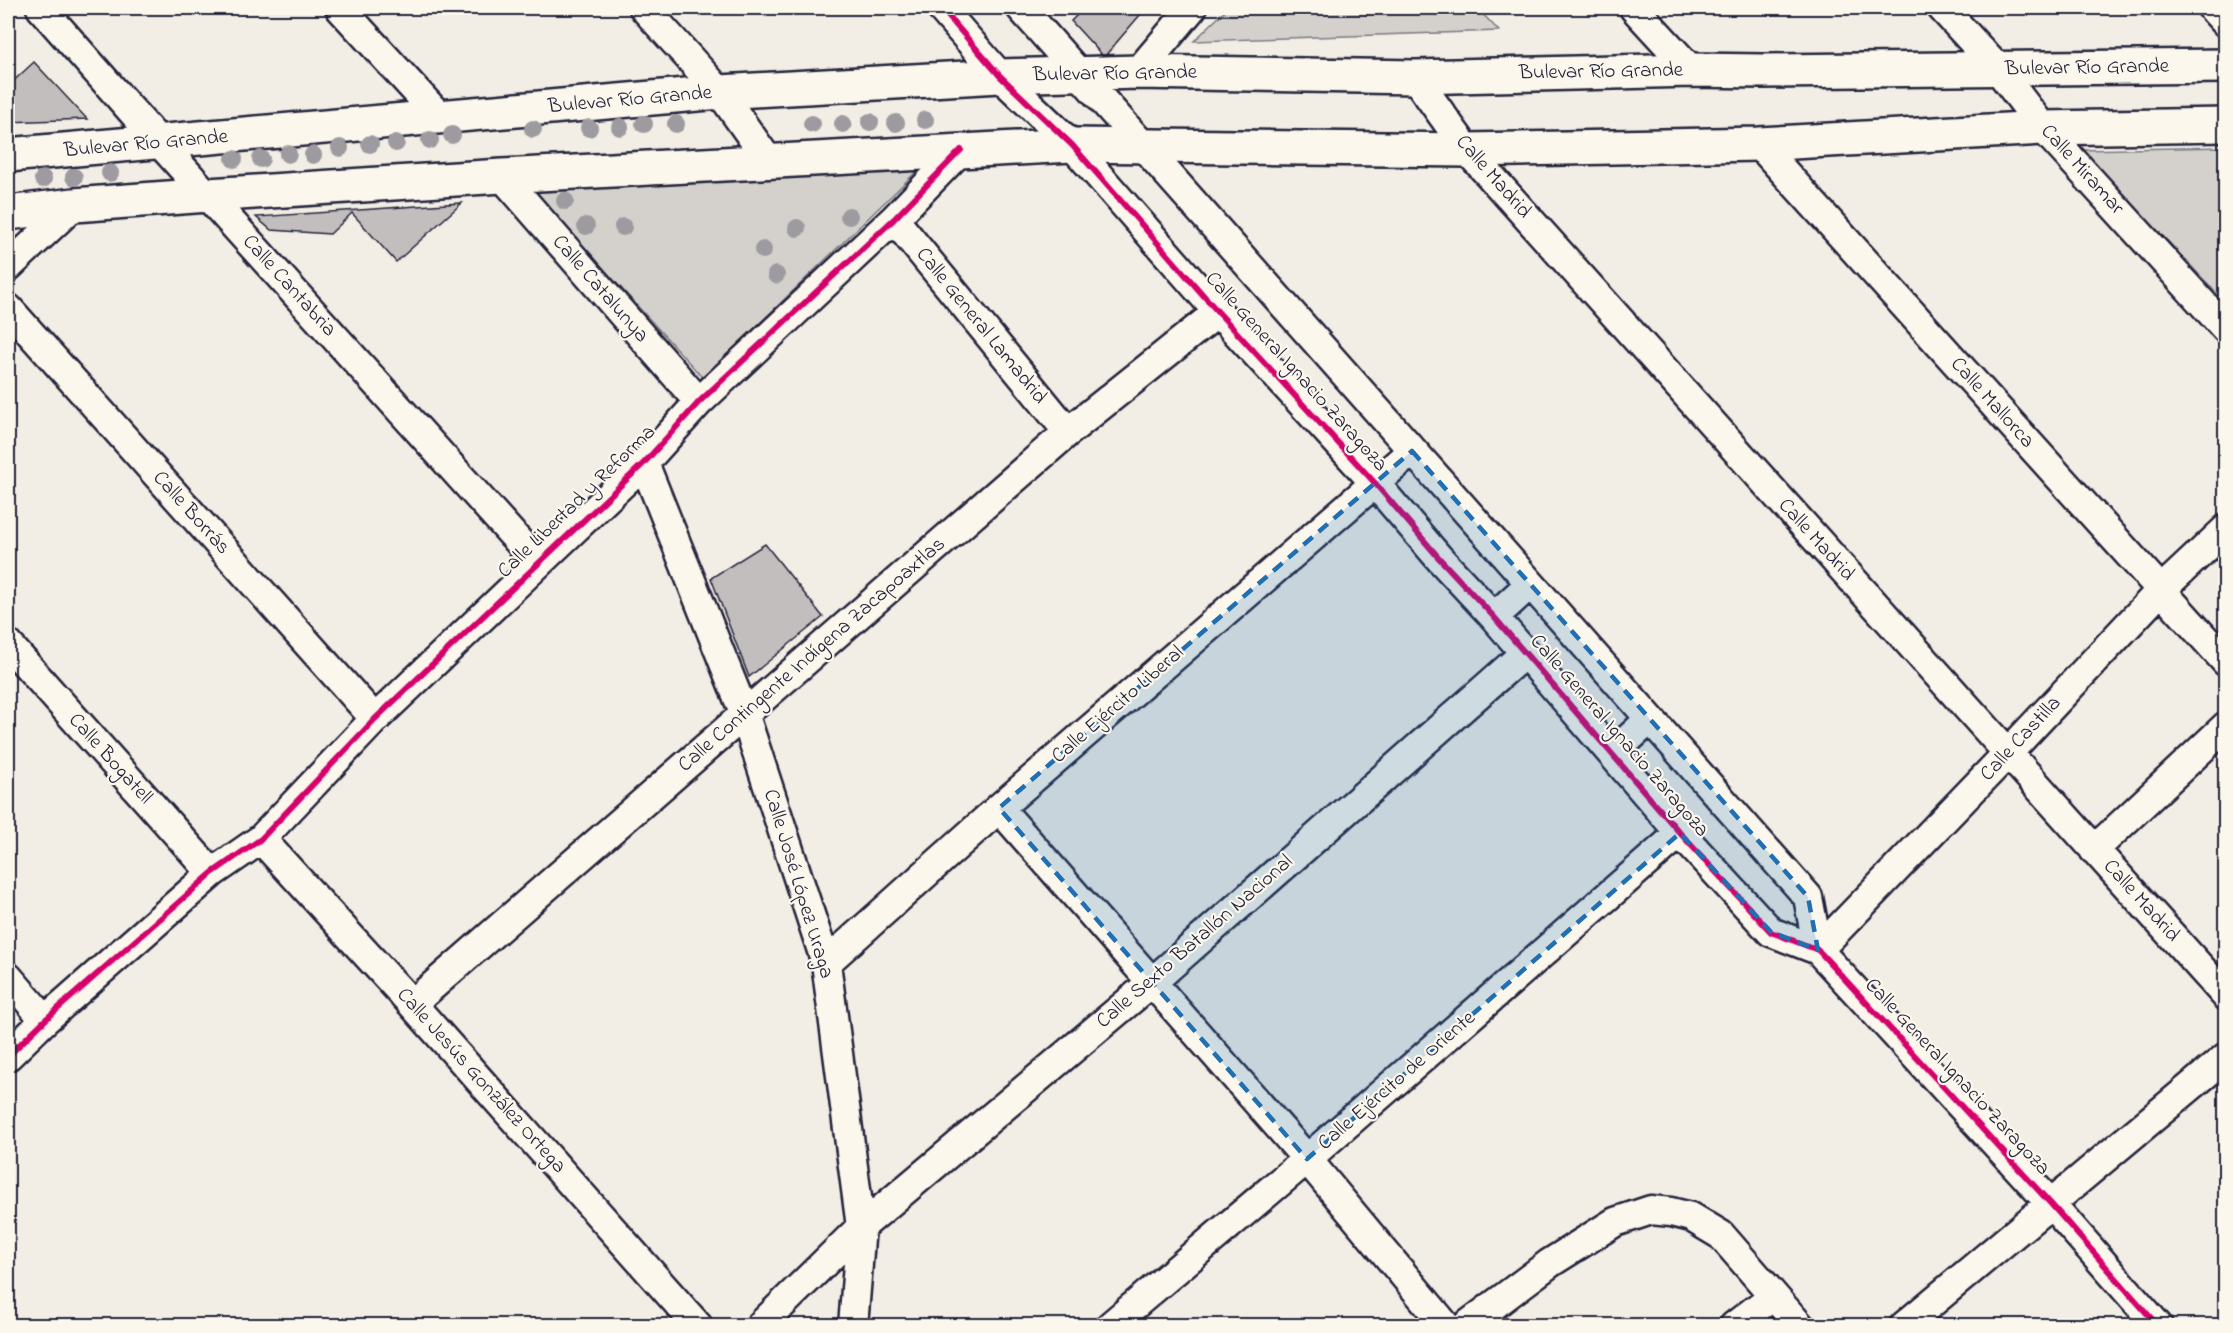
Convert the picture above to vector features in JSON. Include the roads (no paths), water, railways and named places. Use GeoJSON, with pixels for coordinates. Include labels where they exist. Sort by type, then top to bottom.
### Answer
{"type":"FeatureCollection","features":[{"type":"Feature","properties":{"kind":"main road","name":"Bulevar Río Grande"},"geometry":{"type":"LineString","coordinates":[[8,156],[720,92],[1077,72],[1414,77],[1691,70],[2226,66]]}},
{"type":"Feature","properties":{"kind":"main road"},"geometry":{"type":"LineString","coordinates":[[8,213],[74,205],[502,176],[1072,145],[1467,150],[1759,144],[2043,128],[2226,125]]}},
{"type":"Feature","properties":{"kind":"street","name":"Calle Cantabria"},"geometry":{"type":"LineString","coordinates":[[41,8],[538,563]]}},
{"type":"Feature","properties":{"kind":"street"},"geometry":{"type":"LineString","coordinates":[[340,8],[439,116]]}},
{"type":"Feature","properties":{"kind":"street"},"geometry":{"type":"LineString","coordinates":[[644,8],[720,92],[768,160]]}},
{"type":"Feature","properties":{"kind":"street","name":"Calle General Ignacio Zaragoza"},"geometry":{"type":"LineString","coordinates":[[942,8],[1000,76],[1072,145],[1218,312],[1374,482],[1680,833],[1770,932],[1818,950],[2051,1204],[2158,1326]]}},
{"type":"Feature","properties":{"kind":"street","name":"Calle General Ignacio Zaragoza"},"geometry":{"type":"LineString","coordinates":[[1021,8],[1808,897],[1818,950]]}},
{"type":"Feature","properties":{"kind":"street"},"geometry":{"type":"LineString","coordinates":[[1138,72],[1192,8]]}},
{"type":"Feature","properties":{"kind":"street"},"geometry":{"type":"LineString","coordinates":[[1634,8],[1691,70]]}},
{"type":"Feature","properties":{"kind":"street","name":"Calle Miramar"},"geometry":{"type":"LineString","coordinates":[[1942,8],[1998,69],[2043,128],[2226,329]]}},
{"type":"Feature","properties":{"kind":"street"},"geometry":{"type":"LineString","coordinates":[[2212,8],[2226,23]]}},
{"type":"Feature","properties":{"kind":"street","name":"Calle Madrid"},"geometry":{"type":"LineString","coordinates":[[1414,77],[1467,150],[2226,996]]}},
{"type":"Feature","properties":{"kind":"street","name":"Calle Mallorca"},"geometry":{"type":"LineString","coordinates":[[1759,144],[2226,662]]}},
{"type":"Feature","properties":{"kind":"street","name":"Calle Libertad y Reforma"},"geometry":{"type":"LineString","coordinates":[[8,1056],[45,1020],[212,873],[261,839],[375,719],[644,463],[699,402],[894,219],[961,150]]}},
{"type":"Feature","properties":{"kind":"street","name":"Calle Catalunya"},"geometry":{"type":"LineString","coordinates":[[502,176],[699,402]]}},
{"type":"Feature","properties":{"kind":"street"},"geometry":{"type":"LineString","coordinates":[[8,267],[74,205]]}},
{"type":"Feature","properties":{"kind":"street","name":"Calle General Lamadrid"},"geometry":{"type":"LineString","coordinates":[[894,219],[1068,432]]}},
{"type":"Feature","properties":{"kind":"street","name":"Calle Borrás"},"geometry":{"type":"LineString","coordinates":[[8,308],[375,719]]}},
{"type":"Feature","properties":{"kind":"street","name":"Calle Contingente Indígena Zacapoaxtlas"},"geometry":{"type":"LineString","coordinates":[[412,1004],[1068,432],[1218,312]]}},
{"type":"Feature","properties":{"kind":"street","name":"Calle Ejército Liberal"},"geometry":{"type":"LineString","coordinates":[[826,963],[999,808],[1412,451]]}},
{"type":"Feature","properties":{"kind":"street","name":"Calle José López Uraga"},"geometry":{"type":"LineString","coordinates":[[644,463],[744,713],[826,963],[861,1227],[854,1326]]}},
{"type":"Feature","properties":{"kind":"street","name":"Calle Castilla"},"geometry":{"type":"LineString","coordinates":[[1818,950],[2160,591],[2226,529]]}},
{"type":"Feature","properties":{"kind":"street"},"geometry":{"type":"LineString","coordinates":[[1494,617],[1530,584]]}},
{"type":"Feature","properties":{"kind":"street","name":"Calle Bogatell"},"geometry":{"type":"LineString","coordinates":[[8,644],[212,873]]}},
{"type":"Feature","properties":{"kind":"street","name":"Calle Sexto Batallón Nacional"},"geometry":{"type":"LineString","coordinates":[[760,1326],[861,1227],[1151,983],[1525,653]]}},
{"type":"Feature","properties":{"kind":"street"},"geometry":{"type":"LineString","coordinates":[[1612,754],[1650,719]]}},
{"type":"Feature","properties":{"kind":"street"},"geometry":{"type":"LineString","coordinates":[[2094,850],[2226,726]]}},
{"type":"Feature","properties":{"kind":"street"},"geometry":{"type":"LineString","coordinates":[[999,808],[1307,1159],[1446,1326]]}},
{"type":"Feature","properties":{"kind":"street","name":"Calle Ejército de Oriente"},"geometry":{"type":"LineString","coordinates":[[1110,1326],[1307,1159],[1680,833]]}},
{"type":"Feature","properties":{"kind":"street","name":"Calle Jesús González Ortega"},"geometry":{"type":"LineString","coordinates":[[261,839],[412,1004],[698,1326]]}},
{"type":"Feature","properties":{"kind":"street"},"geometry":{"type":"LineString","coordinates":[[8,977],[45,1020]]}},
{"type":"Feature","properties":{"kind":"street"},"geometry":{"type":"LineString","coordinates":[[1904,1326],[2226,1057]]}},
{"type":"Feature","properties":{"kind":"street"},"geometry":{"type":"LineString","coordinates":[[1466,1326],[1550,1263],[1615,1222],[1651,1210],[1691,1217],[1721,1235],[1800,1326]]}},
{"type":"Feature","properties":{"kind":"street"},"geometry":{"type":"LineString","coordinates":[[1734,1326],[1773,1296]]}}]}
